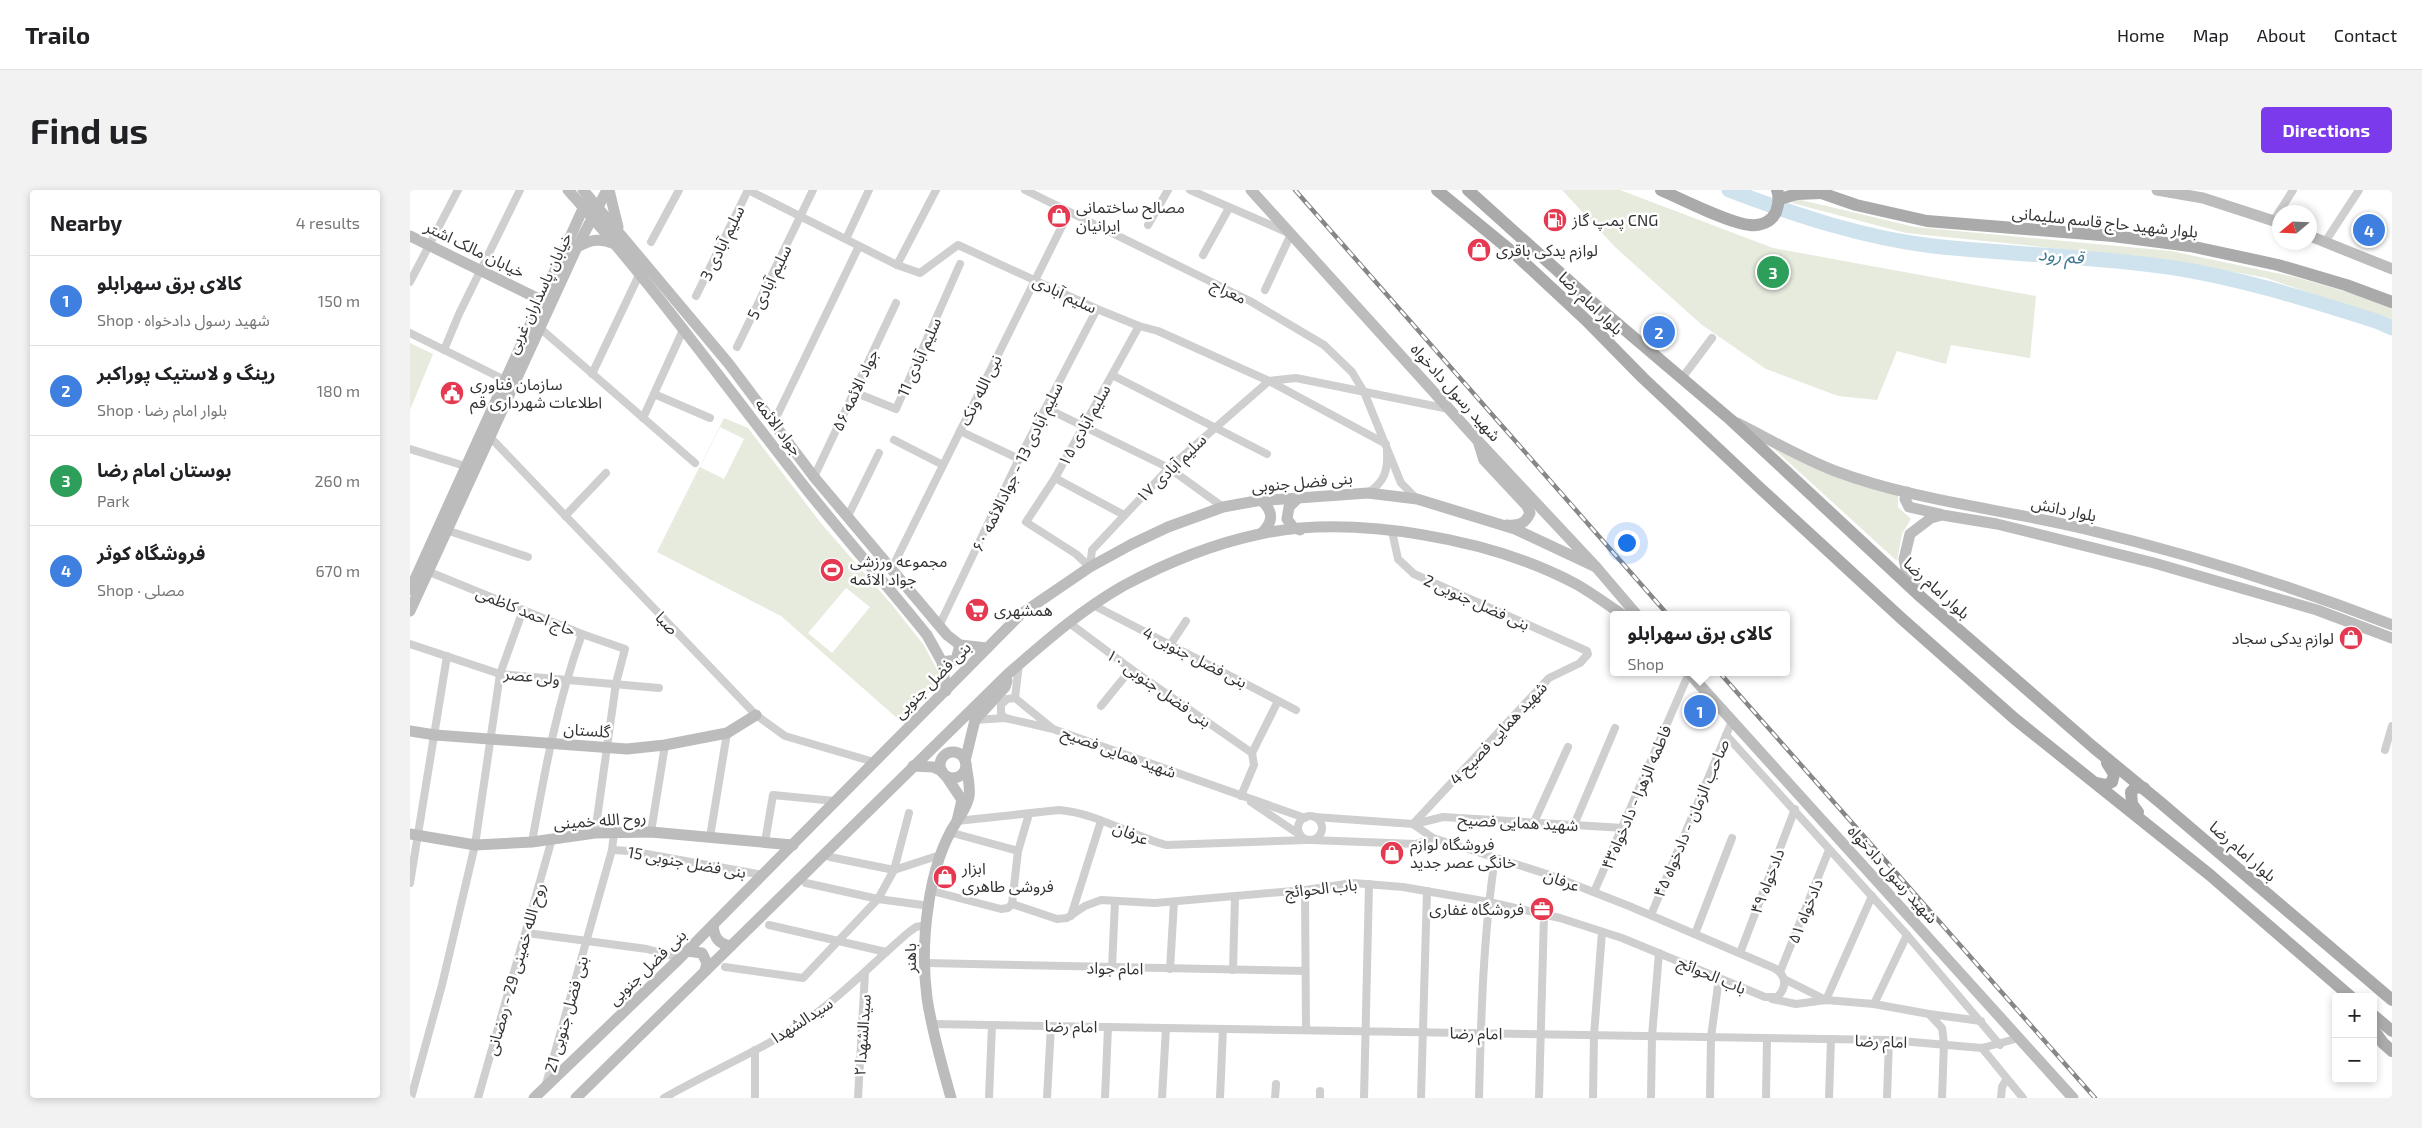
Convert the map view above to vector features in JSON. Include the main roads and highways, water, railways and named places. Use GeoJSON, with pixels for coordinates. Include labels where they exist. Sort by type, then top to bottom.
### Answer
{"type":"FeatureCollection","features":[{"type":"Feature","properties":{"kind":"main road","name":"بلوار امام رضا"},"geometry":{"type":"LineString","coordinates":[[1436,190],[1516,255],[1586,320],[1680,414],[1901,618],[2015,719],[2146,822],[2346,993]]}},
{"type":"Feature","properties":{"kind":"main road","name":"بلوار امام رضا"},"geometry":{"type":"LineString","coordinates":[[1468,190],[1598,307],[1732,420],[1921,597],[2093,748],[2144,788],[2392,1000]]}},
{"type":"Feature","properties":{"kind":"main road"},"geometry":{"type":"LineString","coordinates":[[1661,190],[1749,226],[1757,226],[1769,221],[1774,215],[1778,195],[1818,192]]}},
{"type":"Feature","properties":{"kind":"main road","name":"بلوار شهید حاج قاسم سلیمانی"},"geometry":{"type":"LineString","coordinates":[[1818,192],[1856,205],[1927,221],[2113,236],[2190,246],[2278,265],[2346,285],[2392,302]]}},
{"type":"Feature","properties":{"kind":"main road"},"geometry":{"type":"LineString","coordinates":[[2093,748],[2111,767],[2114,774],[2112,782],[2106,785],[2097,783]]}},
{"type":"Feature","properties":{"kind":"main road"},"geometry":{"type":"LineString","coordinates":[[2144,788],[2136,787],[2131,792],[2132,804],[2146,822]]}},
{"type":"Feature","properties":{"kind":"main road"},"geometry":{"type":"LineString","coordinates":[[2377,1019],[2392,1031]]}},
{"type":"Feature","properties":{"kind":"main road"},"geometry":{"type":"LineString","coordinates":[[2377,1035],[2392,1051]]}},
{"type":"Feature","properties":{"kind":"waterway","name":"قم رود"},"geometry":{"type":"LineString","coordinates":[[1729,190],[1804,217],[1907,242],[1994,252],[2145,264],[2226,278],[2326,305],[2392,328]]}},
{"type":"Feature","properties":{"kind":"railway"},"geometry":{"type":"LineString","coordinates":[[1295,190],[1664,611]]}},
{"type":"Feature","properties":{"kind":"railway"},"geometry":{"type":"LineString","coordinates":[[1723,676],[2095,1098]]}},
{"type":"Feature","properties":{"kind":"place","name":"مصالح ساختمانی ایرانیان"},"geometry":{"type":"Point","coordinates":[1059,216]}},
{"type":"Feature","properties":{"kind":"place","name":"پمپ گاز CNG"},"geometry":{"type":"Point","coordinates":[1555,220]}},
{"type":"Feature","properties":{"kind":"place","name":"فروشگاه کوثر"},"geometry":{"type":"Point","coordinates":[2369,230]}},
{"type":"Feature","properties":{"kind":"place","name":"لوازم یدکی باقری"},"geometry":{"type":"Point","coordinates":[1479,250]}},
{"type":"Feature","properties":{"kind":"place","name":"بوستان امام رضا"},"geometry":{"type":"Point","coordinates":[1773,272]}},
{"type":"Feature","properties":{"kind":"place","name":"رینگ و لاستیک پوراکبر"},"geometry":{"type":"Point","coordinates":[1659,332]}},
{"type":"Feature","properties":{"kind":"place","name":"سازمان فناوری اطلاعات شهرداری قم"},"geometry":{"type":"Point","coordinates":[452,393]}},
{"type":"Feature","properties":{"kind":"place","name":"مجموعه ورزشی جواد الائمه"},"geometry":{"type":"Point","coordinates":[832,570]}},
{"type":"Feature","properties":{"kind":"place","name":"همشهری"},"geometry":{"type":"Point","coordinates":[977,610]}},
{"type":"Feature","properties":{"kind":"place","name":"لوازم یدکی سجاد"},"geometry":{"type":"Point","coordinates":[2351,638]}},
{"type":"Feature","properties":{"kind":"place","name":"کالای برق سهرابلو"},"geometry":{"type":"Point","coordinates":[1700,711]}},
{"type":"Feature","properties":{"kind":"place","name":"فروشگاه لوازم خانگی عصر جدید"},"geometry":{"type":"Point","coordinates":[1392,853]}},
{"type":"Feature","properties":{"kind":"place","name":"ابزار فروشی طاهری"},"geometry":{"type":"Point","coordinates":[945,877]}},
{"type":"Feature","properties":{"kind":"place","name":"فروشگاه غفاری"},"geometry":{"type":"Point","coordinates":[1542,909]}}]}
